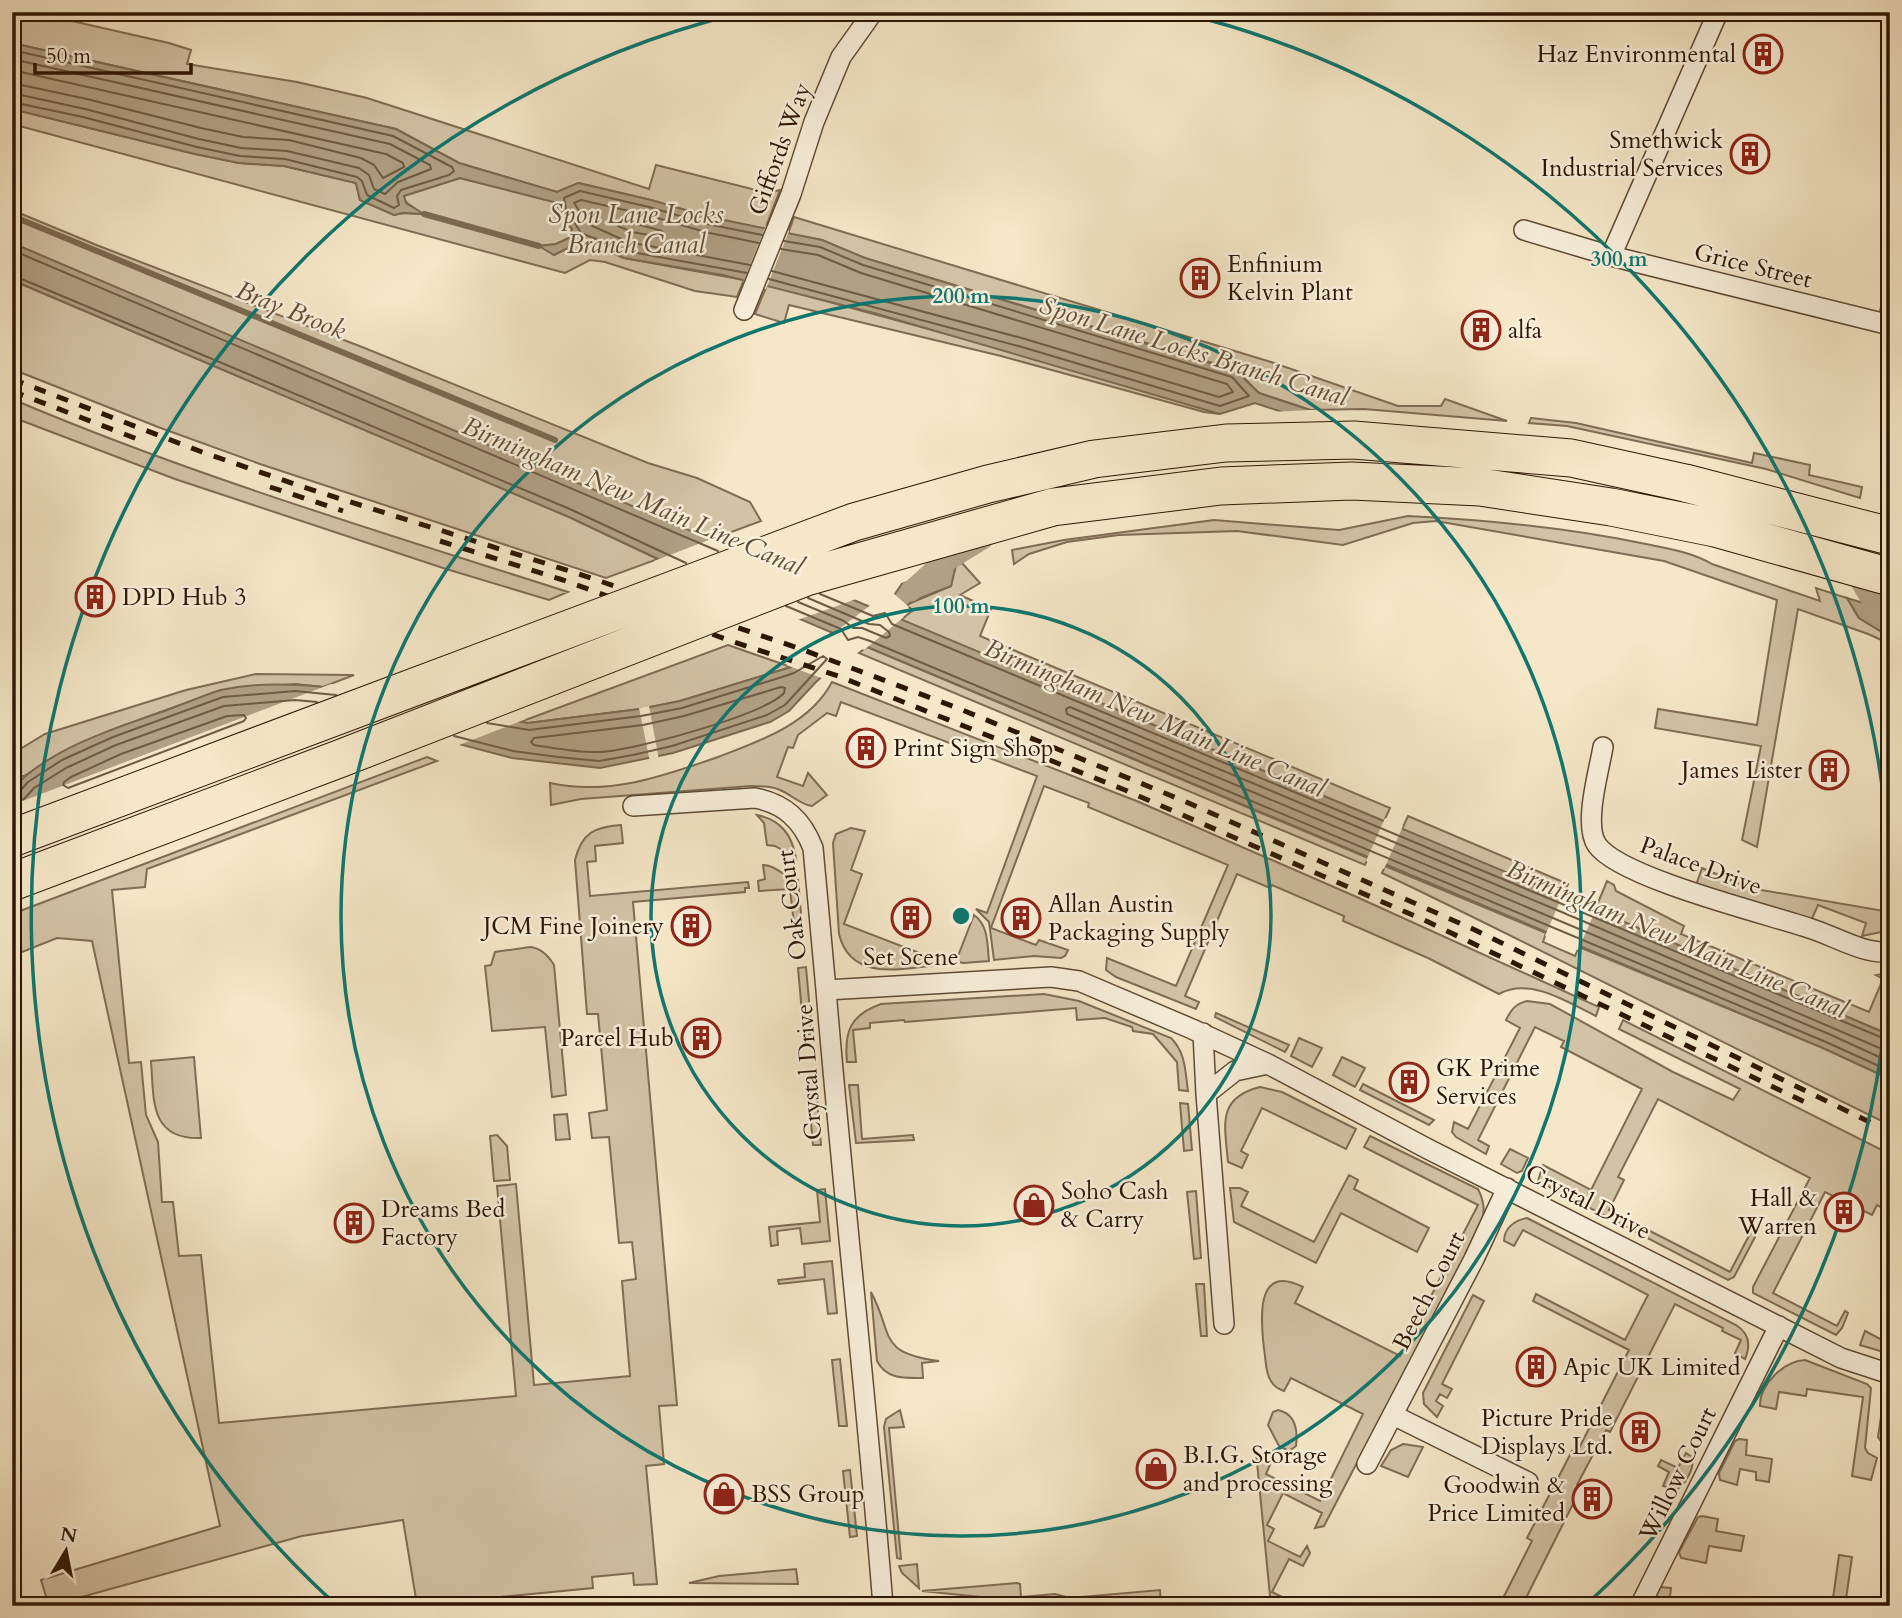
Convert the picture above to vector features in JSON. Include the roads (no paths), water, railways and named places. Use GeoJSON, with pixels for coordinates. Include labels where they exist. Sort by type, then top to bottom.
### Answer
{"type":"FeatureCollection","features":[{"type":"Feature","properties":{"kind":"highway"},"geometry":{"type":"LineString","coordinates":[[12,838],[854,522],[988,484],[1094,458],[1226,443],[1354,440],[1571,458],[1685,483],[1890,536]]}},
{"type":"Feature","properties":{"kind":"highway"},"geometry":{"type":"LineString","coordinates":[[12,882],[339,759],[806,577],[1053,507],[1234,486],[1352,481],[1480,487],[1611,507],[1716,527],[1890,577]]}},
{"type":"Feature","properties":{"kind":"street","name":"Giffords Way"},"geometry":{"type":"LineString","coordinates":[[744,310],[791,194],[814,122],[841,57],[873,12]]}},
{"type":"Feature","properties":{"kind":"street"},"geometry":{"type":"LineString","coordinates":[[1611,256],[1718,12]]}},
{"type":"Feature","properties":{"kind":"street","name":"Grice Street"},"geometry":{"type":"LineString","coordinates":[[1524,230],[1611,256],[1890,325]]}},
{"type":"Feature","properties":{"kind":"street","name":"Palace Drive"},"geometry":{"type":"LineString","coordinates":[[1603,747],[1590,828],[1597,845],[1608,856],[1666,882],[1744,909],[1809,928],[1875,953],[1890,952]]}},
{"type":"Feature","properties":{"kind":"street","name":"Oak Court"},"geometry":{"type":"LineString","coordinates":[[633,806],[755,798],[769,801],[793,815],[804,827],[813,848],[826,990]]}},
{"type":"Feature","properties":{"kind":"street","name":"Crystal Drive"},"geometry":{"type":"LineString","coordinates":[[883,1606],[826,990],[1051,977],[1079,981],[1268,1064],[1841,1358],[1890,1374]]}},
{"type":"Feature","properties":{"kind":"street"},"geometry":{"type":"LineString","coordinates":[[1202,1033],[1224,1324]]}},
{"type":"Feature","properties":{"kind":"street"},"geometry":{"type":"LineString","coordinates":[[1206,1094],[1235,1071],[1268,1064]]}},
{"type":"Feature","properties":{"kind":"street","name":"Beech Court"},"geometry":{"type":"LineString","coordinates":[[1367,1464],[1474,1259],[1507,1188]]}},
{"type":"Feature","properties":{"kind":"street","name":"Willow Court"},"geometry":{"type":"LineString","coordinates":[[1640,1606],[1779,1326]]}},
{"type":"Feature","properties":{"kind":"street"},"geometry":{"type":"LineString","coordinates":[[1393,1415],[1528,1482]]}},
{"type":"Feature","properties":{"kind":"water","name":"Spon Lane Locks Branch Canal"},"geometry":{"type":"Polygon","coordinates":[[[12,43],[396,129],[459,163],[557,192],[578,183],[709,217],[822,240],[865,258],[1236,371],[1259,393],[1340,420],[1337,430],[1255,403],[1220,414],[874,313],[723,275],[624,258],[584,240],[554,255],[539,246],[556,244],[569,238],[572,229],[559,211],[558,203],[460,178],[404,196],[406,203],[424,214],[394,215],[360,200],[356,183],[284,166],[239,163],[195,154],[12,109],[12,43]]]}},
{"type":"Feature","properties":{"kind":"water"},"geometry":{"type":"Polygon","coordinates":[[[12,243],[875,609],[895,594],[903,582],[956,565],[951,586],[913,601],[893,616],[1890,1035],[1890,1079],[1823,1048],[858,643],[789,711],[770,722],[673,753],[600,768],[512,758],[444,740],[337,727],[12,835],[12,789],[46,761],[107,731],[221,690],[272,685],[323,687],[528,723],[640,709],[680,701],[791,667],[840,636],[658,559],[569,517],[12,280],[12,243]]]}},
{"type":"Feature","properties":{"kind":"water"},"geometry":{"type":"Polygon","coordinates":[[[1847,598],[1890,611],[1890,637],[1859,618],[1847,598]]]}},
{"type":"Feature","properties":{"kind":"waterway","name":"Spon Lane Locks Branch Canal"},"geometry":{"type":"LineString","coordinates":[[424,214],[539,246]]}},
{"type":"Feature","properties":{"kind":"waterway","name":"Bray Brook"},"geometry":{"type":"LineString","coordinates":[[12,216],[555,440]]}},
{"type":"Feature","properties":{"kind":"waterway"},"geometry":{"type":"LineString","coordinates":[[1802,530],[1838,543],[1870,597],[1890,608]]}},
{"type":"Feature","properties":{"kind":"waterway"},"geometry":{"type":"LineString","coordinates":[[911,591],[940,565],[984,538]]}},
{"type":"Feature","properties":{"kind":"railway"},"geometry":{"type":"LineString","coordinates":[[12,379],[202,452],[801,649],[955,707],[1184,801],[1475,930],[1890,1132]]}},
{"type":"Feature","properties":{"kind":"railway"},"geometry":{"type":"LineString","coordinates":[[12,391],[145,442]]}},
{"type":"Feature","properties":{"kind":"railway"},"geometry":{"type":"LineString","coordinates":[[270,487],[343,511]]}},
{"type":"Feature","properties":{"kind":"railway"},"geometry":{"type":"LineString","coordinates":[[440,541],[563,580],[731,641],[838,676],[1125,790],[1424,920],[1811,1105]]}},
{"type":"Feature","properties":{"kind":"place","name":"Haz Environmental"},"geometry":{"type":"Point","coordinates":[1763,54]}},
{"type":"Feature","properties":{"kind":"place","name":"Smethwick Industrial Services"},"geometry":{"type":"Point","coordinates":[1750,154]}},
{"type":"Feature","properties":{"kind":"place","name":"Enfinium Kelvin Plant"},"geometry":{"type":"Point","coordinates":[1200,278]}},
{"type":"Feature","properties":{"kind":"place","name":"alfa"},"geometry":{"type":"Point","coordinates":[1481,330]}},
{"type":"Feature","properties":{"kind":"place","name":"DPD Hub 3"},"geometry":{"type":"Point","coordinates":[95,597]}},
{"type":"Feature","properties":{"kind":"place","name":"Print Sign Shop"},"geometry":{"type":"Point","coordinates":[866,748]}},
{"type":"Feature","properties":{"kind":"place","name":"James Lister"},"geometry":{"type":"Point","coordinates":[1829,770]}},
{"type":"Feature","properties":{"kind":"place","name":"Set Scene"},"geometry":{"type":"Point","coordinates":[911,918]}},
{"type":"Feature","properties":{"kind":"place","name":"Allan Austin Packaging Supply"},"geometry":{"type":"Point","coordinates":[1021,918]}},
{"type":"Feature","properties":{"kind":"place","name":"JCM Fine Joinery"},"geometry":{"type":"Point","coordinates":[691,926]}},
{"type":"Feature","properties":{"kind":"place","name":"Parcel Hub"},"geometry":{"type":"Point","coordinates":[701,1038]}},
{"type":"Feature","properties":{"kind":"place","name":"GK Prime Services"},"geometry":{"type":"Point","coordinates":[1409,1082]}},
{"type":"Feature","properties":{"kind":"place","name":"Soho Cash & Carry"},"geometry":{"type":"Point","coordinates":[1034,1205]}},
{"type":"Feature","properties":{"kind":"place","name":"Hall & Warren"},"geometry":{"type":"Point","coordinates":[1844,1212]}},
{"type":"Feature","properties":{"kind":"place","name":"Dreams Bed Factory"},"geometry":{"type":"Point","coordinates":[354,1223]}},
{"type":"Feature","properties":{"kind":"place","name":"Apic UK Limited"},"geometry":{"type":"Point","coordinates":[1536,1367]}},
{"type":"Feature","properties":{"kind":"place","name":"Picture Pride Displays Ltd."},"geometry":{"type":"Point","coordinates":[1640,1432]}},
{"type":"Feature","properties":{"kind":"place","name":"B.I.G. Storage and processing"},"geometry":{"type":"Point","coordinates":[1156,1469]}},
{"type":"Feature","properties":{"kind":"place","name":"BSS Group"},"geometry":{"type":"Point","coordinates":[724,1494]}},
{"type":"Feature","properties":{"kind":"place","name":"Goodwin & Price Limited"},"geometry":{"type":"Point","coordinates":[1592,1499]}},
{"type":"Feature","properties":{"kind":"water label","name":"Birmingham New Main Line Canal"},"geometry":{"type":"Point","coordinates":[633,496]}},
{"type":"Feature","properties":{"kind":"water label","name":"Birmingham New Main Line Canal"},"geometry":{"type":"Point","coordinates":[1155,718]}},
{"type":"Feature","properties":{"kind":"water label","name":"Birmingham New Main Line Canal"},"geometry":{"type":"Point","coordinates":[1677,939]}}]}
